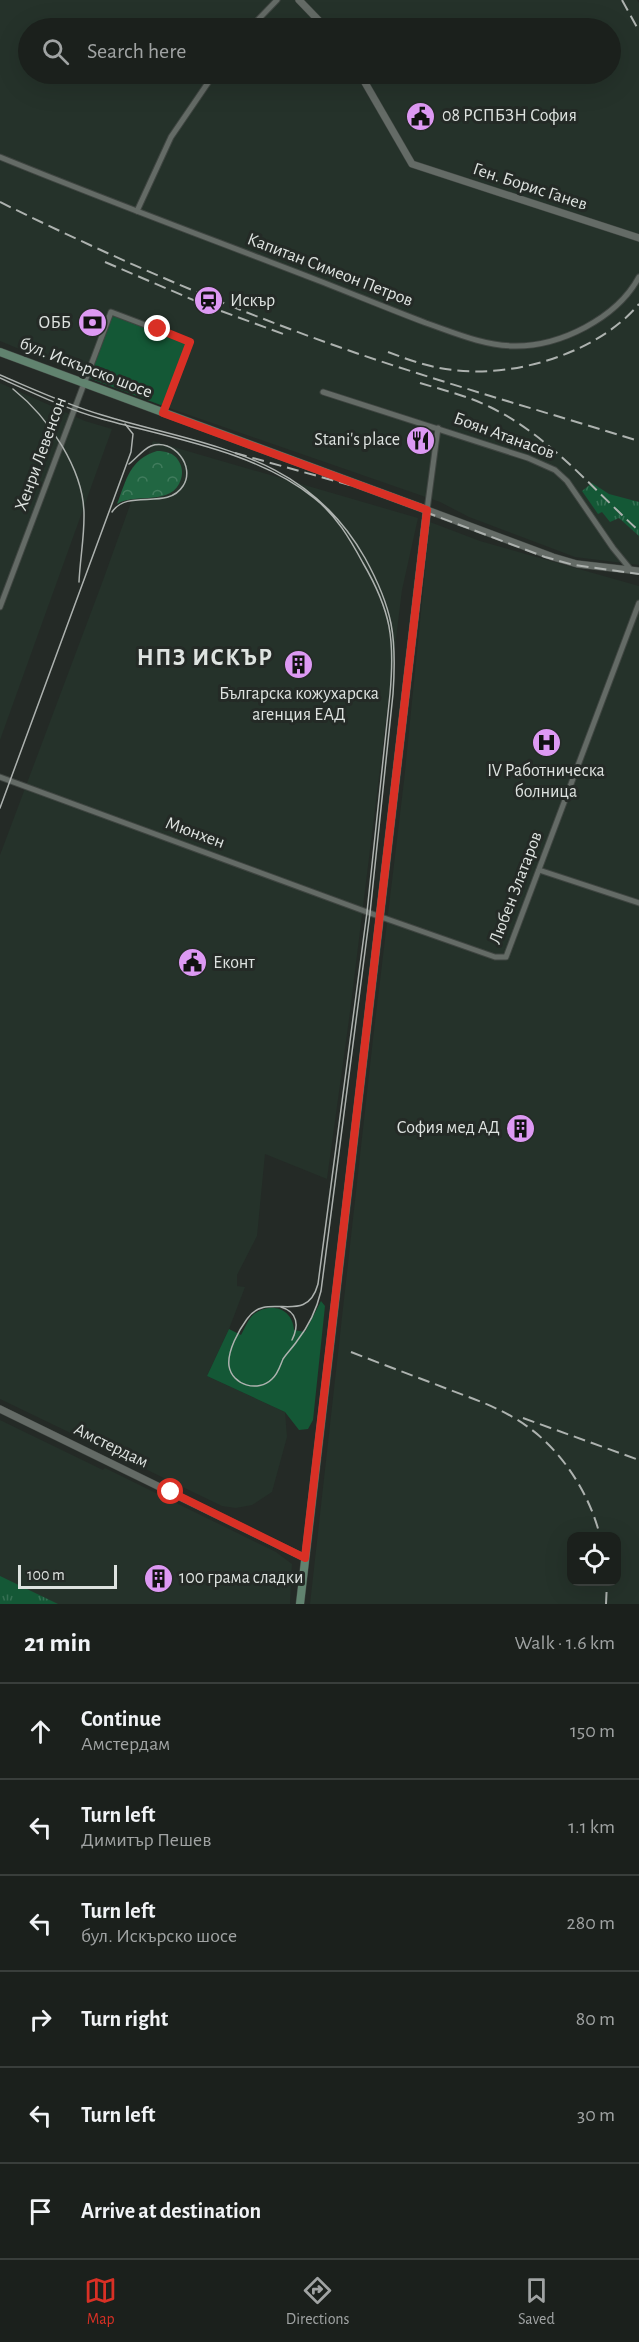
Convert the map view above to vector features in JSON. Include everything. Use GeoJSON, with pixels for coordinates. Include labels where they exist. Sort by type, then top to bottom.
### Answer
{"type":"FeatureCollection","features":[{"type":"Feature","properties":{"kind":"main road","name":"бул. Искърско шосе"},"geometry":{"type":"LineString","coordinates":[[0,352],[427,510]]}},
{"type":"Feature","properties":{"kind":"main road"},"geometry":{"type":"LineString","coordinates":[[300,1604],[427,510]]}},
{"type":"Feature","properties":{"kind":"street"},"geometry":{"type":"LineString","coordinates":[[260,18],[277,0]]}},
{"type":"Feature","properties":{"kind":"street"},"geometry":{"type":"LineString","coordinates":[[299,0],[316,18]]}},
{"type":"Feature","properties":{"kind":"street"},"geometry":{"type":"LineString","coordinates":[[137,211],[171,137],[207,84]]}},
{"type":"Feature","properties":{"kind":"street","name":"Ген. Борис Ганев"},"geometry":{"type":"LineString","coordinates":[[366,84],[412,164],[639,238]]}},
{"type":"Feature","properties":{"kind":"street","name":"Капитан Симеон Петров"},"geometry":{"type":"LineString","coordinates":[[0,157],[482,343],[515,346],[573,333],[621,303],[633,289],[639,277]]}},
{"type":"Feature","properties":{"kind":"street","name":"Хенри Левенсон"},"geometry":{"type":"LineString","coordinates":[[0,608],[111,312],[190,342],[163,413]]}},
{"type":"Feature","properties":{"kind":"street","name":"Боян Атанасов"},"geometry":{"type":"LineString","coordinates":[[323,392],[528,458],[561,475],[575,490],[613,548],[631,570]]}},
{"type":"Feature","properties":{"kind":"street"},"geometry":{"type":"LineString","coordinates":[[427,510],[438,428]]}},
{"type":"Feature","properties":{"kind":"street","name":"бул. Искърско шосе"},"geometry":{"type":"LineString","coordinates":[[427,510],[577,564],[639,571]]}},
{"type":"Feature","properties":{"kind":"street","name":"Любен Златаров"},"geometry":{"type":"LineString","coordinates":[[380,916],[495,957],[506,957],[639,603]]}},
{"type":"Feature","properties":{"kind":"street","name":"Мюнхен"},"geometry":{"type":"LineString","coordinates":[[0,777],[380,916]]}},
{"type":"Feature","properties":{"kind":"street"},"geometry":{"type":"LineString","coordinates":[[539,870],[639,903]]}},
{"type":"Feature","properties":{"kind":"street","name":"Амстердам"},"geometry":{"type":"LineString","coordinates":[[0,1409],[305,1558]]}},
{"type":"Feature","properties":{"kind":"shaded area"},"geometry":{"type":"Polygon","coordinates":[[[0,0],[637,0],[639,3],[639,565],[575,557],[469,517],[440,502],[86,377],[0,341],[0,0]]]}},
{"type":"Feature","properties":{"kind":"shaded area"},"geometry":{"type":"Polygon","coordinates":[[[0,383],[85,421],[112,429],[0,740],[0,383]]]}},
{"type":"Feature","properties":{"kind":"shaded area"},"geometry":{"type":"Polygon","coordinates":[[[153,441],[418,518],[402,590],[327,1179],[265,1154],[257,1236],[237,1275],[237,1286],[245,1287],[207,1376],[285,1412],[287,1437],[272,1492],[252,1505],[236,1508],[222,1506],[0,1399],[0,855],[153,441]]]}},
{"type":"Feature","properties":{"kind":"shaded area"},"geometry":{"type":"Polygon","coordinates":[[[430,522],[480,541],[639,586],[639,1604],[310,1604],[404,781],[430,522]]]}},
{"type":"Feature","properties":{"kind":"shaded area"},"geometry":{"type":"Polygon","coordinates":[[[0,1420],[103,1470],[105,1468],[276,1552],[292,1564],[290,1604],[0,1604],[0,1420]]]}},
{"type":"Feature","properties":{"kind":"green space"},"geometry":{"type":"Polygon","coordinates":[[[111,312],[190,342],[166,407],[86,377],[111,312]]]}},
{"type":"Feature","properties":{"kind":"green space"},"geometry":{"type":"Polygon","coordinates":[[[157,451],[172,454],[179,462],[182,474],[177,488],[162,496],[133,499],[117,504],[135,465],[157,451]]]}},
{"type":"Feature","properties":{"kind":"green space"},"geometry":{"type":"Polygon","coordinates":[[[592,483],[609,494],[639,502],[639,536],[619,518],[610,522],[602,512],[598,514],[582,491],[592,483]]]}},
{"type":"Feature","properties":{"kind":"green space"},"geometry":{"type":"Polygon","coordinates":[[[321,1301],[325,1306],[313,1420],[308,1429],[299,1430],[285,1412],[207,1376],[229,1329],[241,1335],[254,1314],[267,1308],[274,1308],[280,1309],[290,1317],[294,1330],[305,1332],[321,1301]]]}},
{"type":"Feature","properties":{"kind":"green space"},"geometry":{"type":"Polygon","coordinates":[[[0,1576],[58,1604],[0,1604],[0,1576]]]}},
{"type":"Feature","properties":{"kind":"tram line"},"geometry":{"type":"LineString","coordinates":[[0,375],[102,415],[216,446],[283,475],[313,495],[341,523],[365,558],[387,608],[393,639],[393,694],[370,913],[321,1291],[308,1324],[283,1359],[276,1375],[260,1386],[246,1385],[231,1373],[229,1360],[234,1341],[247,1319],[255,1311],[265,1307],[305,1304],[312,1297],[318,1284],[367,912],[390,694],[392,657],[389,626],[380,596],[342,528],[322,505],[292,482],[267,469],[213,448],[89,415],[0,378]]}},
{"type":"Feature","properties":{"kind":"tram line"},"geometry":{"type":"LineString","coordinates":[[13,389],[51,429],[71,463],[78,481],[83,499],[84,517],[79,582]]}},
{"type":"Feature","properties":{"kind":"tram line"},"geometry":{"type":"LineString","coordinates":[[0,808],[131,452],[133,434],[125,424]]}},
{"type":"Feature","properties":{"kind":"tram line"},"geometry":{"type":"LineString","coordinates":[[112,512],[119,505],[128,501],[158,499],[176,493],[183,486],[186,478],[187,470],[184,462],[174,450],[167,446],[151,446],[129,464]]}},
{"type":"Feature","properties":{"kind":"tram line"},"geometry":{"type":"LineString","coordinates":[[281,1307],[291,1312],[296,1320],[296,1330],[292,1340]]}},
{"type":"Feature","properties":{"kind":"railway"},"geometry":{"type":"LineString","coordinates":[[622,0],[639,31]]}},
{"type":"Feature","properties":{"kind":"railway"},"geometry":{"type":"LineString","coordinates":[[0,202],[176,283],[311,337],[427,376],[639,441]]}},
{"type":"Feature","properties":{"kind":"railway"},"geometry":{"type":"LineString","coordinates":[[105,262],[205,305],[286,335]]}},
{"type":"Feature","properties":{"kind":"railway"},"geometry":{"type":"LineString","coordinates":[[388,352],[445,369],[503,370],[555,358],[579,348],[602,336],[639,304]]}},
{"type":"Feature","properties":{"kind":"railway"},"geometry":{"type":"LineString","coordinates":[[420,383],[490,407],[531,432],[569,463],[639,531]]}},
{"type":"Feature","properties":{"kind":"railway"},"geometry":{"type":"LineString","coordinates":[[235,453],[364,489],[545,557],[574,565],[639,574]]}},
{"type":"Feature","properties":{"kind":"railway"},"geometry":{"type":"LineString","coordinates":[[351,1352],[480,1402],[510,1415],[528,1427],[541,1437],[564,1462],[582,1490],[599,1532]]}},
{"type":"Feature","properties":{"kind":"railway"},"geometry":{"type":"LineString","coordinates":[[523,1418],[639,1460]]}},
{"type":"Feature","properties":{"kind":"railway"},"geometry":{"type":"LineString","coordinates":[[606,1604],[607,1586]]}},
{"type":"Feature","properties":{"kind":"place","name":"08 РСПБЗН София"},"geometry":{"type":"Point","coordinates":[421,116]}},
{"type":"Feature","properties":{"kind":"place","name":"Искър"},"geometry":{"type":"Point","coordinates":[209,301]}},
{"type":"Feature","properties":{"kind":"place","name":"ОББ"},"geometry":{"type":"Point","coordinates":[92,323]}},
{"type":"Feature","properties":{"kind":"place","name":"Stani's place"},"geometry":{"type":"Point","coordinates":[421,440]}},
{"type":"Feature","properties":{"kind":"place","name":"Българска кожухарска агенция ЕАД"},"geometry":{"type":"Point","coordinates":[299,665]}},
{"type":"Feature","properties":{"kind":"place","name":"IV Работническа болница"},"geometry":{"type":"Point","coordinates":[546,742]}},
{"type":"Feature","properties":{"kind":"place","name":"Еконт"},"geometry":{"type":"Point","coordinates":[192,963]}},
{"type":"Feature","properties":{"kind":"place","name":"София мед АД"},"geometry":{"type":"Point","coordinates":[521,1128]}},
{"type":"Feature","properties":{"kind":"place","name":"100 грама сладки"},"geometry":{"type":"Point","coordinates":[158,1578]}},
{"type":"Feature","properties":{"kind":"district","name":"НПЗ ИСКЪР"},"geometry":{"type":"Point","coordinates":[205,658]}},
{"type":"Feature","properties":{"kind":"route"},"geometry":{"type":"LineString","coordinates":[[158,329],[190,342],[163,413],[427,510],[305,1558],[171,1492]]}}]}
